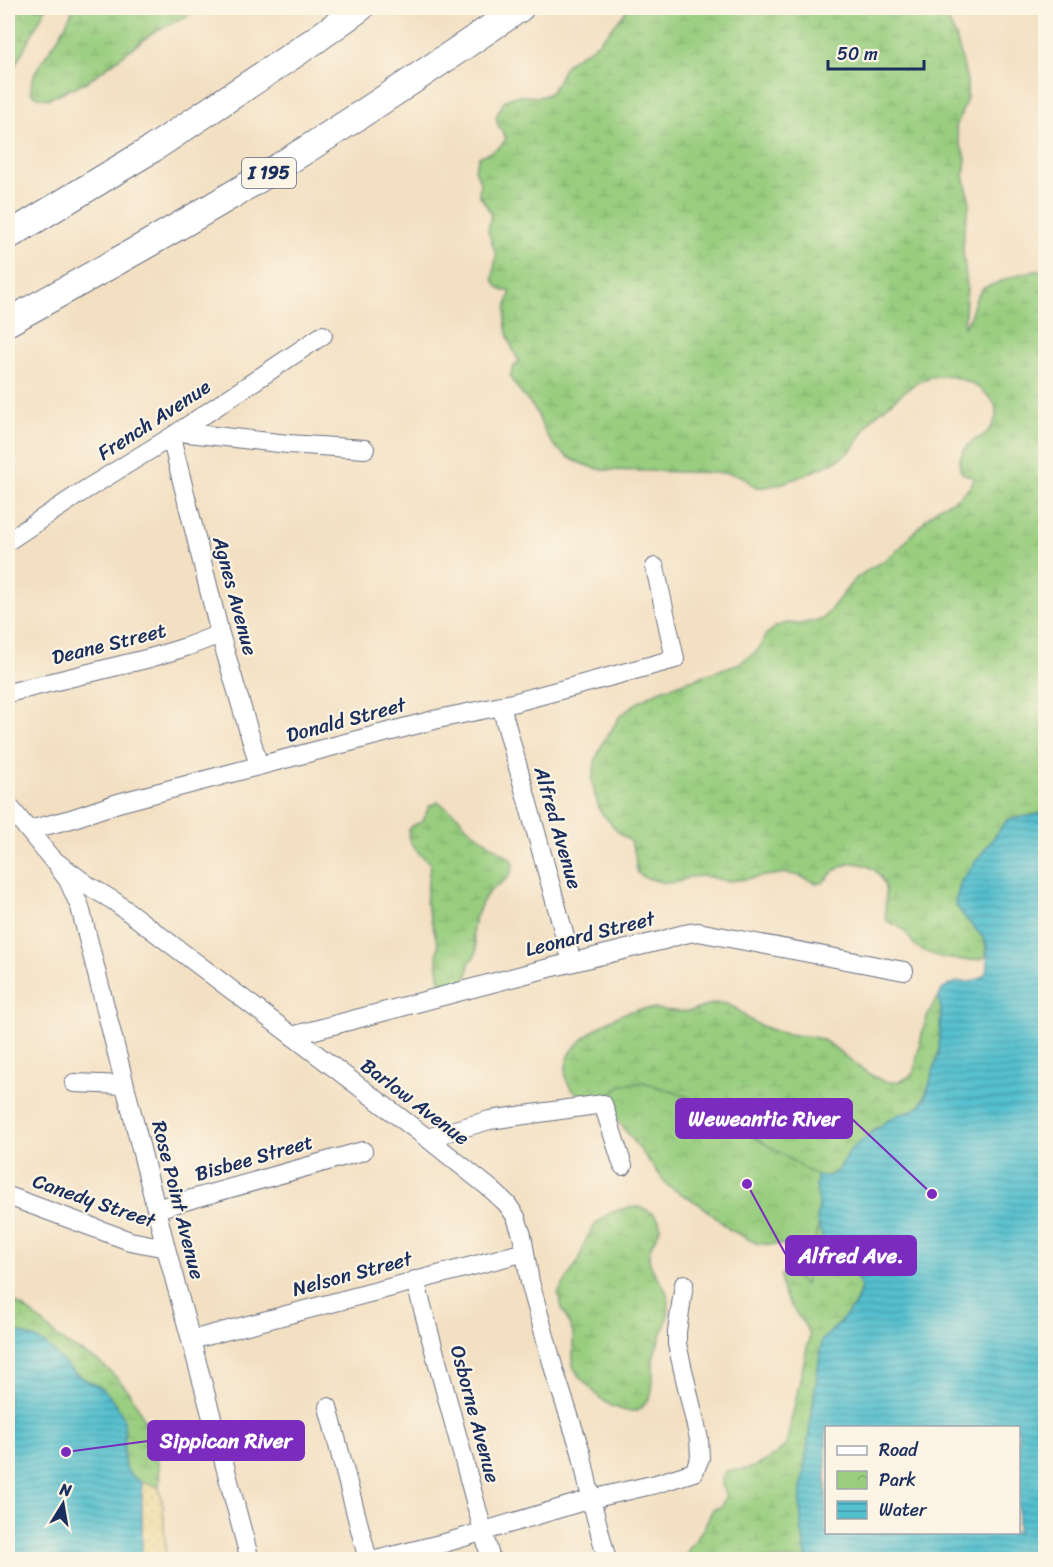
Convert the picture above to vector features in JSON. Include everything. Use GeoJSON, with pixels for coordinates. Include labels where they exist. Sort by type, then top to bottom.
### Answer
{"type":"FeatureCollection","features":[{"type":"Feature","properties":{"kind":"highway"},"geometry":{"type":"LineString","coordinates":[[8,236],[152,150],[360,8]]}},
{"type":"Feature","properties":{"kind":"highway","name":"I 195"},"geometry":{"type":"LineString","coordinates":[[8,322],[122,259],[288,161],[520,8]]}},
{"type":"Feature","properties":{"kind":"street","name":"French Avenue"},"geometry":{"type":"LineString","coordinates":[[8,541],[175,435],[323,334]]}},
{"type":"Feature","properties":{"kind":"street"},"geometry":{"type":"LineString","coordinates":[[175,435],[365,448]]}},
{"type":"Feature","properties":{"kind":"street","name":"Agnes Avenue"},"geometry":{"type":"LineString","coordinates":[[175,435],[220,634],[259,766]]}},
{"type":"Feature","properties":{"kind":"street","name":"Donald Street"},"geometry":{"type":"LineString","coordinates":[[29,830],[118,803],[426,722],[501,706],[675,659],[655,567]]}},
{"type":"Feature","properties":{"kind":"street","name":"Deane Street"},"geometry":{"type":"LineString","coordinates":[[8,693],[150,658],[220,634]]}},
{"type":"Feature","properties":{"kind":"street","name":"Alfred Avenue"},"geometry":{"type":"LineString","coordinates":[[501,706],[572,962]]}},
{"type":"Feature","properties":{"kind":"street","name":"Barlow Avenue"},"geometry":{"type":"LineString","coordinates":[[8,805],[51,858],[114,901],[427,1138],[507,1204],[516,1217],[530,1282],[555,1373],[581,1452],[607,1560]]}},
{"type":"Feature","properties":{"kind":"street","name":"Rose Point Avenue"},"geometry":{"type":"LineString","coordinates":[[51,858],[68,880],[80,907],[166,1248],[249,1560]]}},
{"type":"Feature","properties":{"kind":"street","name":"Leonard Street"},"geometry":{"type":"LineString","coordinates":[[292,1036],[572,962],[698,932],[904,971]]}},
{"type":"Feature","properties":{"kind":"street"},"geometry":{"type":"LineString","coordinates":[[74,1083],[125,1085]]}},
{"type":"Feature","properties":{"kind":"street"},"geometry":{"type":"LineString","coordinates":[[427,1138],[490,1120],[603,1104],[623,1166]]}},
{"type":"Feature","properties":{"kind":"street","name":"Bisbee Street"},"geometry":{"type":"LineString","coordinates":[[156,1209],[363,1151]]}},
{"type":"Feature","properties":{"kind":"street","name":"Canedy Street"},"geometry":{"type":"LineString","coordinates":[[8,1196],[130,1241],[166,1248]]}},
{"type":"Feature","properties":{"kind":"street","name":"Nelson Street"},"geometry":{"type":"LineString","coordinates":[[191,1340],[525,1252]]}},
{"type":"Feature","properties":{"kind":"street","name":"Osborne Avenue"},"geometry":{"type":"LineString","coordinates":[[415,1280],[491,1560]]}},
{"type":"Feature","properties":{"kind":"street"},"geometry":{"type":"LineString","coordinates":[[376,1560],[694,1472],[700,1458],[699,1439],[677,1344],[684,1284]]}},
{"type":"Feature","properties":{"kind":"street"},"geometry":{"type":"LineString","coordinates":[[328,1407],[368,1560]]}},
{"type":"Feature","properties":{"kind":"green space"},"geometry":{"type":"Polygon","coordinates":[[[8,8],[46,8],[8,79],[8,8]]]}},
{"type":"Feature","properties":{"kind":"green space"},"geometry":{"type":"Polygon","coordinates":[[[74,8],[199,8],[153,33],[88,81],[48,99],[38,97],[31,92],[33,78],[74,8]]]}},
{"type":"Feature","properties":{"kind":"green space"},"geometry":{"type":"Polygon","coordinates":[[[629,8],[940,8],[956,37],[967,80],[967,98],[956,127],[966,158],[964,175],[970,203],[964,228],[963,252],[967,286],[964,327],[970,318],[975,300],[983,288],[1020,274],[1046,269],[1045,813],[1007,820],[961,881],[955,904],[981,936],[985,945],[986,957],[969,960],[951,959],[933,955],[917,947],[904,931],[886,920],[886,895],[882,879],[872,868],[858,863],[843,866],[834,871],[822,883],[786,873],[726,881],[705,876],[689,877],[679,882],[665,883],[643,877],[638,873],[635,853],[630,841],[619,833],[600,811],[592,780],[596,759],[603,742],[620,716],[656,692],[740,663],[759,649],[765,636],[775,627],[787,623],[799,624],[823,619],[853,581],[900,548],[939,507],[956,499],[970,487],[974,478],[962,473],[960,459],[968,446],[990,429],[995,421],[996,412],[991,399],[970,383],[949,376],[929,377],[904,391],[875,416],[856,444],[844,456],[786,482],[762,487],[754,486],[741,476],[726,473],[603,470],[575,461],[554,445],[543,428],[538,414],[515,386],[510,376],[519,361],[510,344],[505,319],[511,291],[503,291],[493,279],[496,255],[488,231],[491,213],[479,194],[480,182],[475,169],[479,157],[498,148],[506,138],[496,117],[505,100],[516,96],[536,97],[550,93],[567,64],[599,42],[629,8]]]}},
{"type":"Feature","properties":{"kind":"green space"},"geometry":{"type":"Polygon","coordinates":[[[438,802],[513,861],[509,877],[488,893],[477,914],[473,928],[476,953],[469,963],[466,979],[464,982],[446,988],[440,982],[437,960],[438,944],[426,903],[430,863],[417,852],[408,832],[410,827],[423,821],[429,806],[438,802]]]}},
{"type":"Feature","properties":{"kind":"green space"},"geometry":{"type":"Polygon","coordinates":[[[939,997],[941,1010],[939,1052],[920,1106],[910,1112],[900,1114],[875,1129],[851,1150],[839,1169],[830,1176],[817,1177],[861,1287],[855,1304],[848,1314],[822,1340],[801,1492],[801,1526],[807,1559],[682,1559],[703,1529],[713,1509],[721,1507],[725,1495],[721,1484],[723,1475],[727,1471],[747,1469],[758,1465],[786,1445],[810,1334],[783,1292],[781,1275],[789,1270],[799,1258],[802,1249],[596,1097],[580,1095],[574,1091],[566,1075],[570,1054],[596,1029],[624,1013],[639,1009],[687,1012],[722,1003],[732,1006],[766,1028],[823,1040],[873,1076],[884,1081],[895,1082],[905,1079],[914,1071],[930,1010],[939,997]]]}},
{"type":"Feature","properties":{"kind":"green space"},"geometry":{"type":"Polygon","coordinates":[[[643,1082],[692,1098],[828,1183],[805,1285],[796,1278],[794,1273],[790,1245],[758,1244],[729,1229],[701,1205],[668,1186],[612,1113],[610,1095],[622,1085],[643,1082]]]}},
{"type":"Feature","properties":{"kind":"green space"},"geometry":{"type":"Polygon","coordinates":[[[638,1207],[651,1212],[659,1222],[659,1231],[651,1246],[649,1257],[652,1268],[667,1293],[669,1306],[653,1360],[653,1383],[650,1397],[638,1411],[626,1411],[611,1406],[600,1398],[578,1375],[573,1366],[573,1333],[558,1294],[578,1262],[595,1225],[606,1215],[620,1209],[638,1207]]]}},
{"type":"Feature","properties":{"kind":"green space"},"geometry":{"type":"Polygon","coordinates":[[[8,1297],[37,1318],[65,1343],[100,1363],[125,1387],[142,1415],[153,1443],[159,1468],[159,1487],[137,1480],[125,1468],[123,1438],[100,1387],[70,1369],[45,1344],[8,1329],[8,1297]]]}},
{"type":"Feature","properties":{"kind":"sand"},"geometry":{"type":"Polygon","coordinates":[[[142,1482],[159,1487],[163,1506],[166,1559],[142,1559],[142,1482]]]}},
{"type":"Feature","properties":{"kind":"water"},"geometry":{"type":"Polygon","coordinates":[[[1045,813],[1045,1559],[807,1559],[801,1526],[801,1492],[822,1340],[855,1305],[861,1287],[858,1280],[822,1237],[817,1219],[819,1203],[817,1176],[830,1176],[839,1169],[850,1150],[862,1140],[887,1121],[920,1106],[926,1096],[939,1052],[941,1010],[939,997],[942,990],[958,982],[979,979],[988,968],[987,946],[983,937],[955,904],[961,881],[1007,820],[1045,813]]]}},
{"type":"Feature","properties":{"kind":"water"},"geometry":{"type":"Polygon","coordinates":[[[8,1329],[32,1337],[46,1345],[76,1374],[105,1391],[120,1411],[125,1430],[125,1464],[133,1477],[142,1482],[142,1559],[8,1559],[8,1329]]]}},
{"type":"Feature","properties":{"kind":"place","name":"Alfred Ave."},"geometry":{"type":"Point","coordinates":[747,1184]}},
{"type":"Feature","properties":{"kind":"place","name":"Weweantic River"},"geometry":{"type":"Point","coordinates":[932,1194]}},
{"type":"Feature","properties":{"kind":"place","name":"Sippican River"},"geometry":{"type":"Point","coordinates":[66,1452]}}]}
